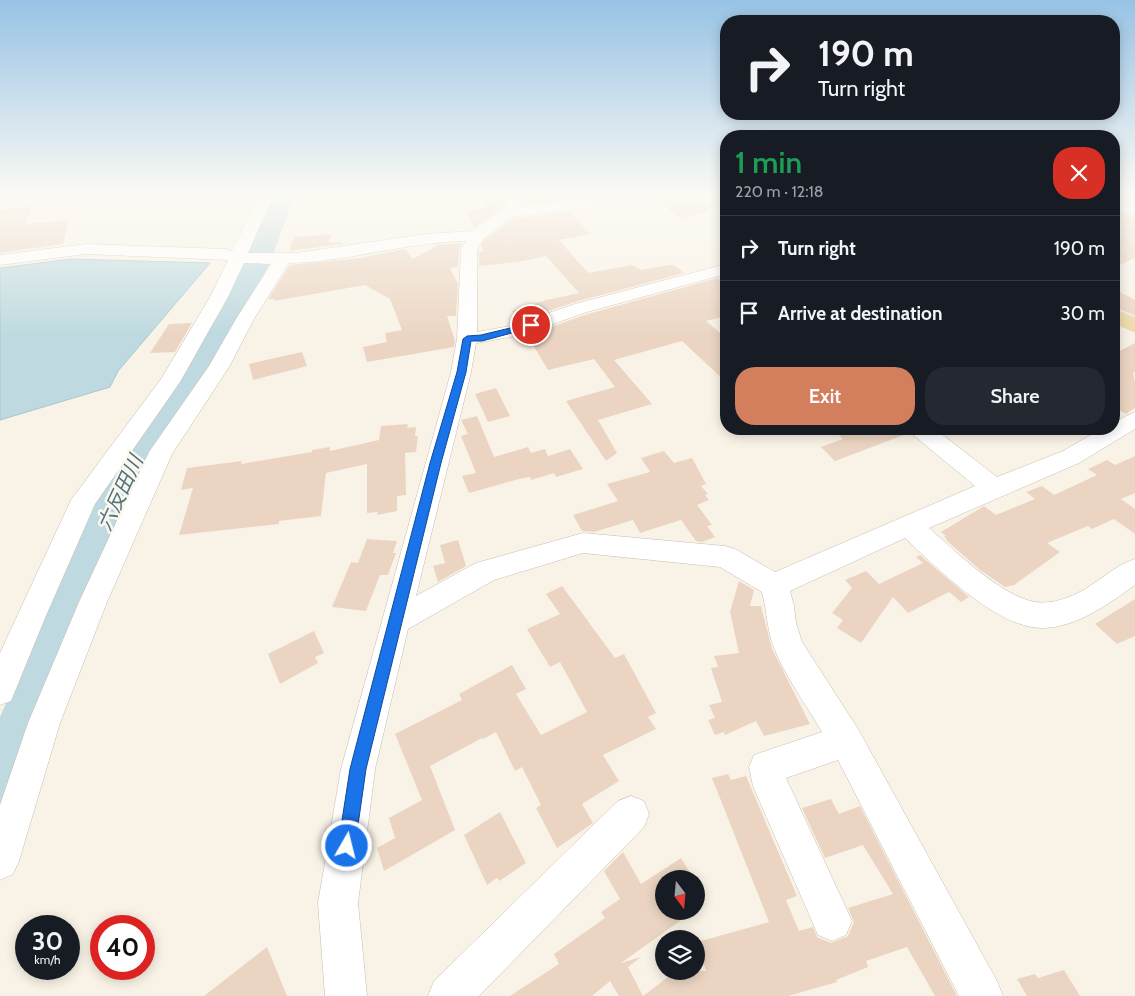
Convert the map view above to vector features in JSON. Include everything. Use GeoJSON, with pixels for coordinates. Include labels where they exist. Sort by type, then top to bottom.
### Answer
{"type":"FeatureCollection","features":[{"type":"Feature","properties":{"kind":"main road"},"geometry":{"type":"LineString","coordinates":[[1120,318],[1135,326]]}},
{"type":"Feature","properties":{"kind":"street"},"geometry":{"type":"LineString","coordinates":[[0,690],[30,618],[84,500],[170,382],[241,258],[247,243]]}},
{"type":"Feature","properties":{"kind":"street"},"geometry":{"type":"LineString","coordinates":[[0,260],[86,249],[225,254],[241,258],[280,259],[331,255],[406,243]]}},
{"type":"Feature","properties":{"kind":"street"},"geometry":{"type":"LineString","coordinates":[[346,996],[338,903],[358,769],[461,372],[467,339],[469,250],[472,243]]}},
{"type":"Feature","properties":{"kind":"street"},"geometry":{"type":"LineString","coordinates":[[0,861],[44,723],[93,602],[161,452],[219,367],[280,259]]}},
{"type":"Feature","properties":{"kind":"street"},"geometry":{"type":"LineString","coordinates":[[467,339],[514,331],[581,308],[720,271]]}},
{"type":"Feature","properties":{"kind":"street"},"geometry":{"type":"LineString","coordinates":[[1120,429],[1135,420]]}},
{"type":"Feature","properties":{"kind":"street"},"geometry":{"type":"LineString","coordinates":[[928,435],[994,488]]}},
{"type":"Feature","properties":{"kind":"street"},"geometry":{"type":"LineString","coordinates":[[774,585],[994,488],[1071,457],[1109,435]]}},
{"type":"Feature","properties":{"kind":"street"},"geometry":{"type":"LineString","coordinates":[[909,526],[987,592],[1012,607],[1034,615],[1054,614],[1082,605],[1135,570]]}},
{"type":"Feature","properties":{"kind":"street"},"geometry":{"type":"LineString","coordinates":[[397,621],[486,571],[583,543],[725,557],[774,585],[780,606],[781,623],[789,648],[846,741],[982,996]]}},
{"type":"Feature","properties":{"kind":"street"},"geometry":{"type":"LineString","coordinates":[[832,921],[771,786],[766,767],[846,741]]}},
{"type":"Feature","properties":{"kind":"street"},"geometry":{"type":"LineString","coordinates":[[449,996],[630,814]]}},
{"type":"Feature","properties":{"kind":"water"},"geometry":{"type":"Polygon","coordinates":[[[71,259],[210,263],[118,371],[110,387],[0,420],[0,268],[71,259]]]}},
{"type":"Feature","properties":{"kind":"building"},"geometry":{"type":"Polygon","coordinates":[[[0,243],[63,243],[63,244],[0,253],[0,243]]]}},
{"type":"Feature","properties":{"kind":"building"},"geometry":{"type":"Polygon","coordinates":[[[292,243],[343,244],[289,251],[292,243]]]}},
{"type":"Feature","properties":{"kind":"building"},"geometry":{"type":"Polygon","coordinates":[[[482,243],[562,243],[588,273],[632,265],[641,270],[674,265],[684,273],[575,302],[519,321],[512,311],[546,300],[579,293],[546,256],[518,262],[479,266],[479,251],[484,252],[481,246],[482,243]]]}},
{"type":"Feature","properties":{"kind":"building"},"geometry":{"type":"Polygon","coordinates":[[[1120,243],[1135,243],[1135,258],[1120,264],[1120,243]]]}},
{"type":"Feature","properties":{"kind":"building"},"geometry":{"type":"Polygon","coordinates":[[[462,244],[459,250],[458,267],[450,268],[458,284],[456,316],[447,316],[455,341],[454,347],[367,362],[363,347],[387,342],[385,333],[402,330],[390,299],[365,285],[274,301],[274,299],[268,299],[290,265],[360,258],[405,249],[413,259],[438,245],[462,244]]]}},
{"type":"Feature","properties":{"kind":"building"},"geometry":{"type":"Polygon","coordinates":[[[718,278],[720,280],[720,318],[706,321],[720,333],[720,376],[682,341],[614,360],[652,404],[598,420],[617,453],[606,461],[566,401],[615,387],[594,359],[548,370],[527,335],[588,314],[718,278]]]}},
{"type":"Feature","properties":{"kind":"building"},"geometry":{"type":"Polygon","coordinates":[[[1120,292],[1135,300],[1135,316],[1120,310],[1120,292]]]}},
{"type":"Feature","properties":{"kind":"building"},"geometry":{"type":"Polygon","coordinates":[[[192,323],[175,352],[150,353],[169,324],[192,323]]]}},
{"type":"Feature","properties":{"kind":"building"},"geometry":{"type":"Polygon","coordinates":[[[1135,343],[1135,372],[1133,373],[1135,408],[1126,414],[1120,410],[1120,351],[1135,343]]]}},
{"type":"Feature","properties":{"kind":"building"},"geometry":{"type":"Polygon","coordinates":[[[302,352],[307,366],[253,380],[249,364],[302,352]]]}},
{"type":"Feature","properties":{"kind":"building"},"geometry":{"type":"Polygon","coordinates":[[[496,388],[510,416],[488,422],[475,394],[496,388]]]}},
{"type":"Feature","properties":{"kind":"building"},"geometry":{"type":"Polygon","coordinates":[[[477,416],[494,457],[528,447],[531,453],[545,449],[548,456],[570,449],[583,469],[556,477],[554,473],[531,480],[530,477],[519,479],[469,493],[462,476],[476,473],[461,436],[468,434],[461,420],[477,416]]]}},
{"type":"Feature","properties":{"kind":"building"},"geometry":{"type":"Polygon","coordinates":[[[408,424],[407,428],[416,427],[415,436],[418,436],[416,452],[405,453],[406,495],[397,496],[397,511],[377,515],[378,512],[367,513],[367,464],[326,473],[321,516],[279,521],[279,524],[179,535],[193,488],[181,490],[187,468],[242,461],[241,464],[312,452],[312,450],[330,447],[330,451],[379,440],[381,426],[408,424]]]}},
{"type":"Feature","properties":{"kind":"building"},"geometry":{"type":"Polygon","coordinates":[[[839,435],[904,435],[835,461],[821,447],[843,439],[839,435]]]}},
{"type":"Feature","properties":{"kind":"building"},"geometry":{"type":"Polygon","coordinates":[[[664,451],[674,463],[692,458],[706,484],[701,486],[708,494],[705,495],[709,500],[697,505],[712,525],[707,526],[715,537],[702,542],[696,541],[681,520],[640,533],[633,520],[594,532],[582,531],[573,515],[618,501],[607,484],[650,472],[641,458],[664,451]]]}},
{"type":"Feature","properties":{"kind":"building"},"geometry":{"type":"Polygon","coordinates":[[[1135,456],[1135,493],[1121,499],[1135,509],[1135,534],[1114,519],[1092,529],[1088,526],[1047,543],[1060,552],[1014,585],[1005,587],[980,570],[946,540],[944,537],[946,536],[941,532],[984,506],[996,515],[1035,499],[1026,492],[1042,486],[1054,495],[1097,475],[1088,469],[1107,460],[1115,465],[1135,456]]]}},
{"type":"Feature","properties":{"kind":"building"},"geometry":{"type":"Polygon","coordinates":[[[367,539],[397,541],[393,553],[396,553],[388,575],[380,575],[366,611],[332,607],[351,562],[358,563],[367,539]]]}},
{"type":"Feature","properties":{"kind":"building"},"geometry":{"type":"Polygon","coordinates":[[[458,540],[466,566],[438,582],[433,566],[445,563],[440,545],[458,540]]]}},
{"type":"Feature","properties":{"kind":"building"},"geometry":{"type":"Polygon","coordinates":[[[920,555],[969,597],[961,602],[949,592],[908,613],[893,597],[861,643],[837,628],[843,620],[832,613],[852,588],[845,580],[866,571],[879,584],[923,563],[916,557],[920,555]]]}},
{"type":"Feature","properties":{"kind":"building"},"geometry":{"type":"Polygon","coordinates":[[[739,581],[754,590],[750,606],[761,606],[772,649],[810,724],[764,736],[756,721],[725,735],[724,732],[715,735],[708,720],[715,718],[709,705],[722,702],[711,668],[718,667],[714,656],[739,653],[730,612],[739,581]]]}},
{"type":"Feature","properties":{"kind":"building"},"geometry":{"type":"Polygon","coordinates":[[[562,586],[615,658],[624,654],[656,713],[648,717],[656,729],[603,755],[619,781],[582,804],[593,823],[557,848],[536,808],[541,805],[522,767],[515,771],[496,732],[482,738],[430,766],[455,830],[384,871],[377,848],[395,838],[389,818],[422,800],[395,734],[462,700],[459,694],[512,665],[526,689],[516,694],[541,735],[587,712],[560,662],[550,667],[527,629],[560,614],[546,594],[562,586]]]}},
{"type":"Feature","properties":{"kind":"building"},"geometry":{"type":"Polygon","coordinates":[[[1135,599],[1135,636],[1117,644],[1095,624],[1135,599]]]}},
{"type":"Feature","properties":{"kind":"building"},"geometry":{"type":"Polygon","coordinates":[[[314,631],[324,653],[315,657],[318,663],[280,684],[268,654],[314,631]]]}},
{"type":"Feature","properties":{"kind":"building"},"geometry":{"type":"Polygon","coordinates":[[[728,774],[731,780],[746,776],[797,896],[786,900],[799,931],[813,927],[817,937],[831,943],[848,936],[854,922],[848,908],[893,894],[863,845],[825,858],[802,808],[831,799],[839,814],[860,806],[957,996],[935,996],[907,947],[866,961],[868,967],[836,980],[837,982],[788,996],[643,996],[664,980],[705,980],[705,940],[769,922],[712,778],[728,774]]]}},
{"type":"Feature","properties":{"kind":"building"},"geometry":{"type":"Polygon","coordinates":[[[500,812],[526,863],[499,881],[497,878],[487,885],[464,835],[500,812]]]}},
{"type":"Feature","properties":{"kind":"building"},"geometry":{"type":"Polygon","coordinates":[[[623,852],[641,884],[655,875],[655,920],[681,920],[667,930],[655,930],[655,939],[621,963],[641,957],[628,967],[643,996],[619,996],[610,981],[592,996],[510,996],[559,964],[554,954],[605,918],[601,912],[620,899],[604,871],[623,852]]]}},
{"type":"Feature","properties":{"kind":"building"},"geometry":{"type":"Polygon","coordinates":[[[681,858],[688,870],[663,870],[681,858]]]}},
{"type":"Feature","properties":{"kind":"building"},"geometry":{"type":"Polygon","coordinates":[[[267,947],[287,996],[204,996],[267,947]]]}},
{"type":"Feature","properties":{"kind":"building"},"geometry":{"type":"Polygon","coordinates":[[[1064,970],[1080,996],[1027,996],[1017,979],[1035,974],[1038,978],[1064,970]]]}},
{"type":"Feature","properties":{"kind":"waterway","name":"六反田川"},"geometry":{"type":"LineString","coordinates":[[0,777],[128,467],[202,358],[256,265],[265,243]]}},
{"type":"Feature","properties":{"kind":"route"},"geometry":{"type":"LineString","coordinates":[[347,846],[358,769],[461,372],[467,339],[482,338],[531,325]]}}]}
